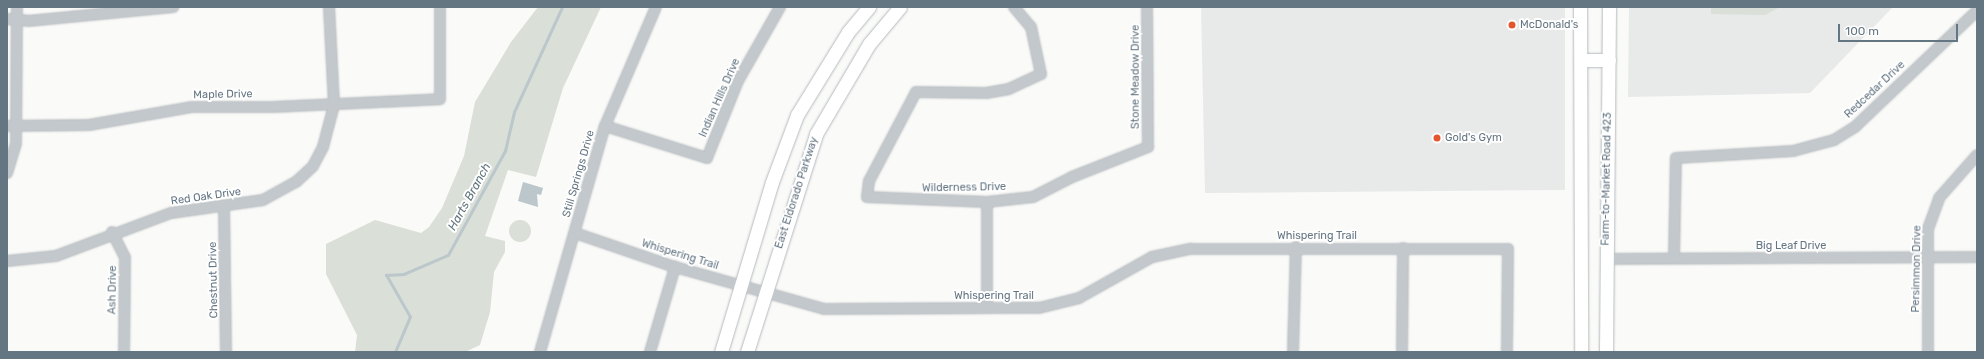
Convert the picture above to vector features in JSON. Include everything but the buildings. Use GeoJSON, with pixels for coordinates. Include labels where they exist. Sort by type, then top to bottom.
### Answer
{"type":"FeatureCollection","features":[{"type":"Feature","properties":{"kind":"main road"},"geometry":{"type":"LineString","coordinates":[[720,352],[743,286],[772,182],[797,115],[848,32],[869,7]]}},
{"type":"Feature","properties":{"kind":"main road","name":"East Eldorado Parkway"},"geometry":{"type":"LineString","coordinates":[[747,352],[764,292],[816,134],[869,44],[900,7]]}},
{"type":"Feature","properties":{"kind":"main road"},"geometry":{"type":"LineString","coordinates":[[1580,7],[1581,352]]}},
{"type":"Feature","properties":{"kind":"main road","name":"Farm-to-Market Road 423"},"geometry":{"type":"LineString","coordinates":[[1606,352],[1609,7]]}},
{"type":"Feature","properties":{"kind":"main road"},"geometry":{"type":"LineString","coordinates":[[1581,60],[1609,60]]}},
{"type":"Feature","properties":{"kind":"street"},"geometry":{"type":"LineString","coordinates":[[7,173],[16,143],[11,126],[12,19],[17,7]]}},
{"type":"Feature","properties":{"kind":"street"},"geometry":{"type":"LineString","coordinates":[[12,19],[173,7]]}},
{"type":"Feature","properties":{"kind":"street","name":"Red Oak Drive"},"geometry":{"type":"LineString","coordinates":[[7,261],[56,256],[112,232],[171,213],[224,208],[264,200],[305,175],[323,147],[334,105],[329,7]]}},
{"type":"Feature","properties":{"kind":"street","name":"Maple Drive"},"geometry":{"type":"LineString","coordinates":[[11,126],[89,125],[192,107],[334,105],[440,99],[440,7]]}},
{"type":"Feature","properties":{"kind":"street","name":"Still Springs Drive"},"geometry":{"type":"LineString","coordinates":[[540,352],[605,126],[656,7]]}},
{"type":"Feature","properties":{"kind":"street","name":"Indian Hills Drive"},"geometry":{"type":"LineString","coordinates":[[605,126],[707,158],[738,81],[780,7]]}},
{"type":"Feature","properties":{"kind":"street","name":"Wilderness Drive"},"geometry":{"type":"LineString","coordinates":[[1014,7],[1031,27],[1041,74],[1009,89],[986,93],[916,92],[869,181],[867,197],[987,202],[1033,197],[1072,176],[1148,147]]}},
{"type":"Feature","properties":{"kind":"street","name":"Stone Meadow Drive"},"geometry":{"type":"LineString","coordinates":[[1147,7],[1148,147]]}},
{"type":"Feature","properties":{"kind":"street","name":"Redcedar Drive"},"geometry":{"type":"LineString","coordinates":[[1674,258],[1676,158],[1793,151],[1834,140],[1855,127],[1977,11]]}},
{"type":"Feature","properties":{"kind":"street","name":"Persimmon Drive"},"geometry":{"type":"LineString","coordinates":[[1928,352],[1928,229],[1939,198],[1977,155]]}},
{"type":"Feature","properties":{"kind":"street"},"geometry":{"type":"LineString","coordinates":[[987,202],[987,308]]}},
{"type":"Feature","properties":{"kind":"street","name":"Chestnut Drive"},"geometry":{"type":"LineString","coordinates":[[224,208],[226,352]]}},
{"type":"Feature","properties":{"kind":"street","name":"Ash Drive"},"geometry":{"type":"LineString","coordinates":[[112,232],[125,258],[124,352]]}},
{"type":"Feature","properties":{"kind":"street","name":"Whispering Trail"},"geometry":{"type":"LineString","coordinates":[[575,233],[675,267],[824,309],[1039,308],[1079,298],[1152,257],[1191,249],[1296,247],[1508,249],[1507,352]]}},
{"type":"Feature","properties":{"kind":"street"},"geometry":{"type":"LineString","coordinates":[[1293,352],[1296,247]]}},
{"type":"Feature","properties":{"kind":"street"},"geometry":{"type":"LineString","coordinates":[[1402,352],[1403,248]]}},
{"type":"Feature","properties":{"kind":"street","name":"Big Leaf Drive"},"geometry":{"type":"LineString","coordinates":[[1606,259],[1977,257]]}},
{"type":"Feature","properties":{"kind":"street"},"geometry":{"type":"LineString","coordinates":[[650,352],[675,267]]}},
{"type":"Feature","properties":{"kind":"shaded area"},"geometry":{"type":"Polygon","coordinates":[[[538,7],[601,7],[563,88],[536,177],[508,170],[485,236],[505,241],[505,252],[494,272],[490,312],[480,345],[465,352],[355,352],[357,335],[326,274],[326,244],[375,220],[421,233],[429,227],[442,208],[464,156],[475,102],[511,42],[538,7]]]}},
{"type":"Feature","properties":{"kind":"shaded area"},"geometry":{"type":"Polygon","coordinates":[[[1201,7],[1565,7],[1565,190],[1205,193],[1201,7]]]}},
{"type":"Feature","properties":{"kind":"shaded area"},"geometry":{"type":"Polygon","coordinates":[[[1629,7],[1893,7],[1810,93],[1628,97],[1629,7]]]}},
{"type":"Feature","properties":{"kind":"shaded area"},"geometry":{"type":"Polygon","coordinates":[[[1711,7],[1780,7],[1765,15],[1711,14],[1711,7]]]}},
{"type":"Feature","properties":{"kind":"shaded area"},"geometry":{"type":"Polygon","coordinates":[[[523,182],[543,188],[541,195],[537,194],[538,207],[518,201],[523,182]]]}},
{"type":"Feature","properties":{"kind":"shaded area"},"geometry":{"type":"Polygon","coordinates":[[[520,220],[528,223],[531,231],[528,239],[520,242],[512,239],[509,231],[512,223],[520,220]]]}},
{"type":"Feature","properties":{"kind":"waterway","name":"Harts Branch"},"geometry":{"type":"LineString","coordinates":[[395,352],[410,317],[386,275],[404,274],[448,255],[505,151],[514,112],[562,7]]}},
{"type":"Feature","properties":{"kind":"place","name":"McDonald's"},"geometry":{"type":"Point","coordinates":[1512,25]}},
{"type":"Feature","properties":{"kind":"place","name":"Gold's Gym"},"geometry":{"type":"Point","coordinates":[1437,138]}}]}
